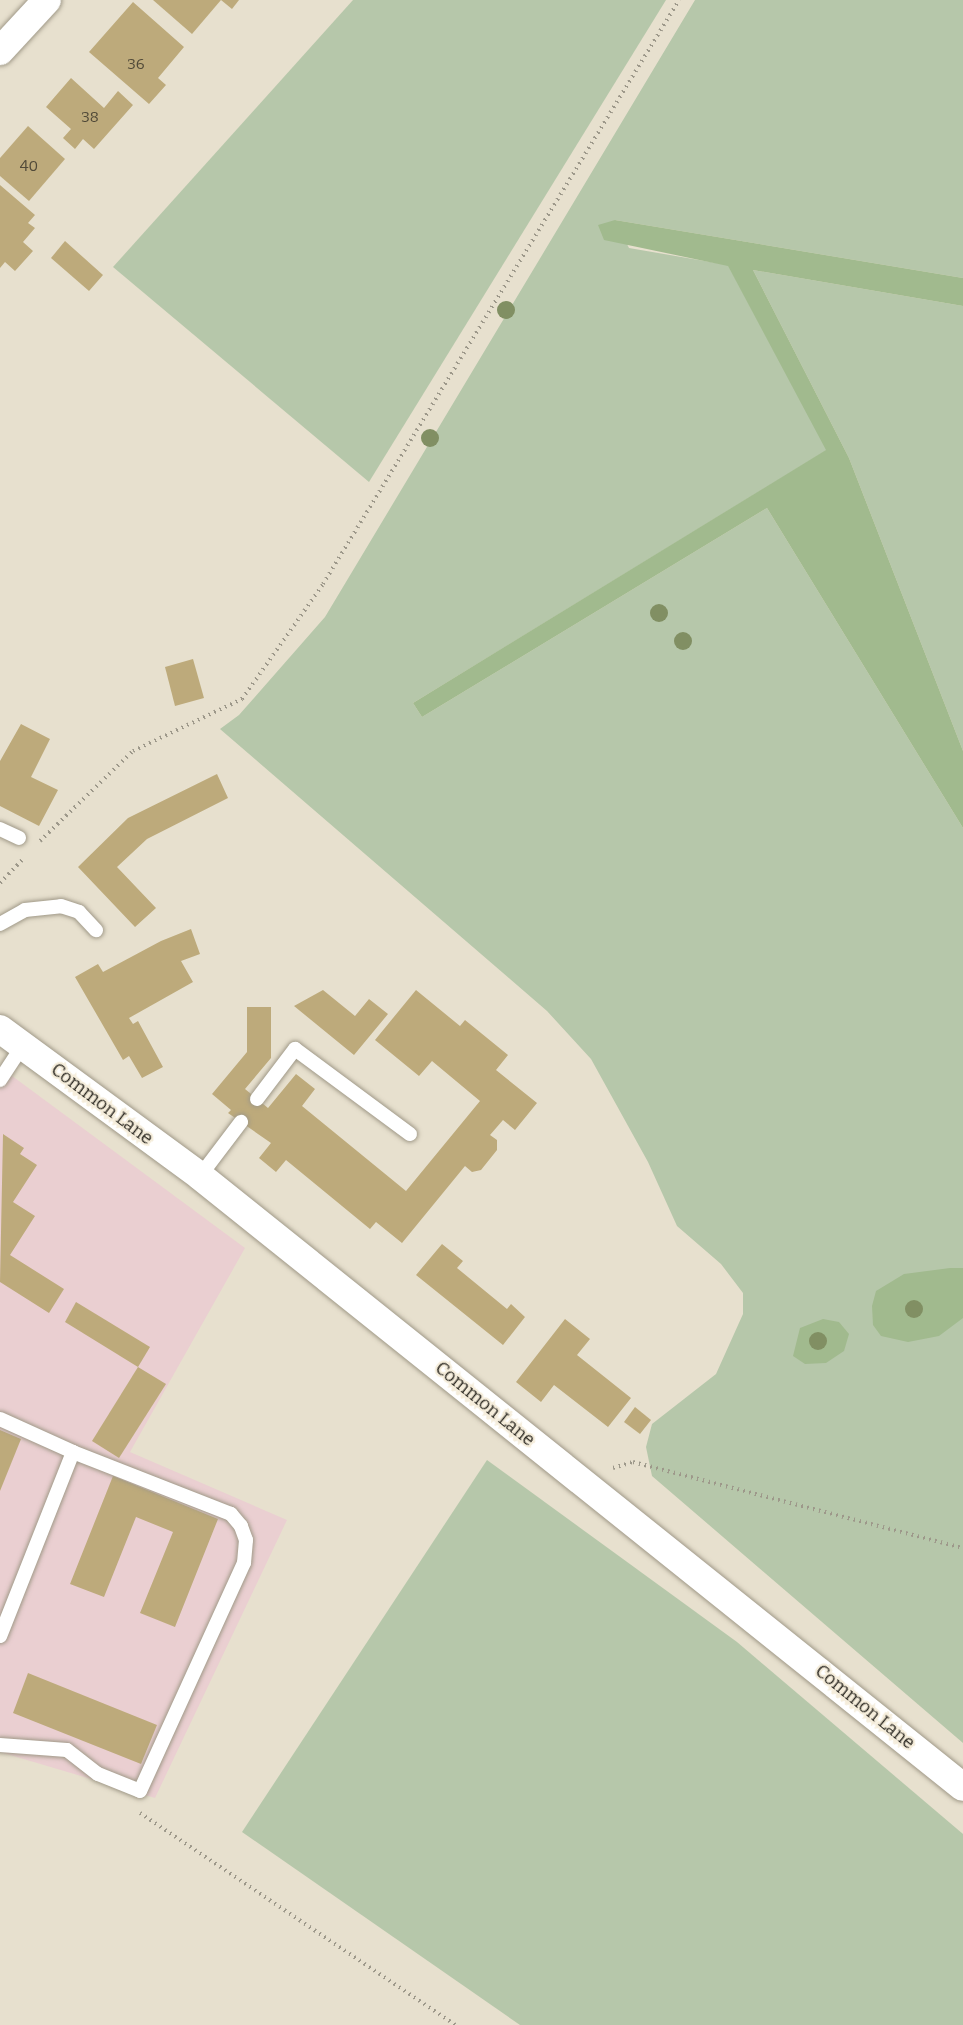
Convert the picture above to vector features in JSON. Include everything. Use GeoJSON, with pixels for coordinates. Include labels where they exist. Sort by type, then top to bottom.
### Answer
{"type":"FeatureCollection","features":[{"type":"Feature","properties":{"kind":"street"},"geometry":{"type":"LineString","coordinates":[[0,51],[47,0]]}},
{"type":"Feature","properties":{"kind":"street","name":"Common Lane"},"geometry":{"type":"LineString","coordinates":[[11,1037],[200,1176],[963,1787]]}},
{"type":"Feature","properties":{"kind":"lane"},"geometry":{"type":"LineString","coordinates":[[0,829],[19,838]]}},
{"type":"Feature","properties":{"kind":"lane"},"geometry":{"type":"LineString","coordinates":[[0,924],[25,910],[61,906],[78,912],[96,930]]}},
{"type":"Feature","properties":{"kind":"lane"},"geometry":{"type":"LineString","coordinates":[[0,1080],[11,1037]]}},
{"type":"Feature","properties":{"kind":"lane"},"geometry":{"type":"LineString","coordinates":[[258,1099],[295,1049],[410,1134]]}},
{"type":"Feature","properties":{"kind":"lane"},"geometry":{"type":"LineString","coordinates":[[200,1176],[241,1122]]}},
{"type":"Feature","properties":{"kind":"lane"},"geometry":{"type":"LineString","coordinates":[[0,1419],[73,1452],[231,1514],[242,1526],[246,1540],[244,1563],[140,1791],[98,1774],[67,1750],[0,1745]]}},
{"type":"Feature","properties":{"kind":"lane"},"geometry":{"type":"LineString","coordinates":[[0,1636],[73,1452]]}},
{"type":"Feature","properties":{"kind":"path"},"geometry":{"type":"LineString","coordinates":[[38,844],[133,751],[242,699],[323,584],[679,0]]}},
{"type":"Feature","properties":{"kind":"path"},"geometry":{"type":"LineString","coordinates":[[0,883],[30,852]]}},
{"type":"Feature","properties":{"kind":"path"},"geometry":{"type":"LineString","coordinates":[[578,1479],[633,1462],[963,1548]]}},
{"type":"Feature","properties":{"kind":"path"},"geometry":{"type":"LineString","coordinates":[[140,1791],[140,1814],[455,2025]]}},
{"type":"Feature","properties":{"kind":"shaded area"},"geometry":{"type":"Polygon","coordinates":[[[0,1067],[245,1248],[130,1452],[287,1520],[155,1798],[0,1752],[0,1067]]]}},
{"type":"Feature","properties":{"kind":"green space"},"geometry":{"type":"Polygon","coordinates":[[[353,0],[666,0],[369,482],[113,267],[353,0]]]}},
{"type":"Feature","properties":{"kind":"green space"},"geometry":{"type":"Polygon","coordinates":[[[695,0],[963,0],[963,278],[615,220],[629,248],[728,265],[827,450],[413,703],[422,717],[767,508],[963,828],[963,1743],[652,1476],[646,1447],[652,1424],[716,1374],[743,1314],[743,1293],[721,1264],[677,1226],[648,1162],[591,1059],[547,1011],[220,729],[239,715],[325,617],[695,0]]]}},
{"type":"Feature","properties":{"kind":"green space"},"geometry":{"type":"Polygon","coordinates":[[[615,220],[963,278],[963,306],[753,270],[849,458],[963,751],[963,828],[767,508],[422,717],[413,703],[826,450],[728,266],[604,240],[598,225],[615,220]]]}},
{"type":"Feature","properties":{"kind":"green space"},"geometry":{"type":"Polygon","coordinates":[[[753,270],[963,306],[963,751],[849,458],[753,270]]]}},
{"type":"Feature","properties":{"kind":"green space"},"geometry":{"type":"Polygon","coordinates":[[[963,1268],[963,1318],[939,1336],[908,1342],[881,1336],[873,1325],[872,1306],[876,1291],[904,1274],[963,1268]]]}},
{"type":"Feature","properties":{"kind":"green space"},"geometry":{"type":"Polygon","coordinates":[[[823,1319],[839,1322],[849,1334],[844,1351],[826,1363],[805,1364],[793,1356],[800,1328],[823,1319]]]}},
{"type":"Feature","properties":{"kind":"green space"},"geometry":{"type":"Polygon","coordinates":[[[487,1460],[737,1642],[963,1834],[963,2025],[520,2025],[242,1832],[487,1460]]]}},
{"type":"Feature","properties":{"kind":"building"},"geometry":{"type":"Polygon","coordinates":[[[153,0],[221,0],[192,34],[153,0]]]}},
{"type":"Feature","properties":{"kind":"building"},"geometry":{"type":"Polygon","coordinates":[[[221,0],[239,0],[232,9],[221,0]]]}},
{"type":"Feature","properties":{"kind":"building"},"geometry":{"type":"Polygon","coordinates":[[[133,2],[184,47],[158,78],[166,85],[149,104],[89,52],[133,2]]]}},
{"type":"Feature","properties":{"kind":"building"},"geometry":{"type":"Polygon","coordinates":[[[71,78],[104,108],[118,91],[133,105],[94,149],[83,139],[75,149],[63,138],[71,129],[46,107],[71,78]]]}},
{"type":"Feature","properties":{"kind":"building"},"geometry":{"type":"Polygon","coordinates":[[[28,126],[65,159],[29,201],[0,176],[0,158],[28,126]]]}},
{"type":"Feature","properties":{"kind":"building"},"geometry":{"type":"Polygon","coordinates":[[[0,185],[35,215],[28,223],[35,228],[23,242],[33,251],[15,271],[5,262],[0,268],[0,185]]]}},
{"type":"Feature","properties":{"kind":"building"},"geometry":{"type":"Polygon","coordinates":[[[65,241],[103,275],[89,291],[51,258],[65,241]]]}},
{"type":"Feature","properties":{"kind":"building"},"geometry":{"type":"Polygon","coordinates":[[[193,659],[204,698],[175,706],[165,667],[193,659]]]}},
{"type":"Feature","properties":{"kind":"building"},"geometry":{"type":"Polygon","coordinates":[[[21,724],[50,739],[31,777],[58,790],[39,826],[0,806],[0,761],[21,724]]]}},
{"type":"Feature","properties":{"kind":"building"},"geometry":{"type":"Polygon","coordinates":[[[217,774],[228,798],[147,839],[117,867],[156,908],[135,927],[78,867],[128,818],[217,774]]]}},
{"type":"Feature","properties":{"kind":"building"},"geometry":{"type":"Polygon","coordinates":[[[191,929],[200,954],[181,961],[193,982],[129,1018],[133,1024],[138,1021],[163,1067],[142,1078],[129,1056],[123,1060],[75,977],[98,964],[103,972],[161,941],[191,929]]]}},
{"type":"Feature","properties":{"kind":"building"},"geometry":{"type":"Polygon","coordinates":[[[323,990],[355,1016],[369,999],[388,1014],[354,1055],[294,1006],[323,990]]]}},
{"type":"Feature","properties":{"kind":"building"},"geometry":{"type":"Polygon","coordinates":[[[416,990],[460,1026],[465,1020],[508,1055],[496,1070],[537,1103],[515,1130],[503,1120],[490,1135],[497,1140],[497,1150],[481,1170],[472,1172],[465,1166],[402,1243],[376,1222],[370,1229],[286,1160],[276,1172],[259,1158],[271,1143],[228,1113],[231,1110],[212,1094],[247,1052],[247,1007],[271,1007],[271,1058],[245,1089],[268,1108],[296,1074],[315,1089],[302,1106],[406,1191],[480,1101],[432,1061],[419,1076],[375,1040],[416,990]]]}},
{"type":"Feature","properties":{"kind":"building"},"geometry":{"type":"Polygon","coordinates":[[[3,1134],[24,1148],[20,1154],[37,1165],[13,1202],[35,1216],[10,1255],[64,1289],[49,1313],[0,1282],[3,1134]]]}},
{"type":"Feature","properties":{"kind":"building"},"geometry":{"type":"Polygon","coordinates":[[[442,1244],[463,1261],[457,1268],[507,1309],[511,1304],[525,1317],[503,1345],[416,1275],[442,1244]]]}},
{"type":"Feature","properties":{"kind":"building"},"geometry":{"type":"Polygon","coordinates":[[[76,1302],[150,1347],[138,1367],[65,1322],[76,1302]]]}},
{"type":"Feature","properties":{"kind":"building"},"geometry":{"type":"Polygon","coordinates":[[[565,1319],[590,1339],[577,1355],[631,1398],[608,1427],[554,1385],[541,1402],[516,1382],[565,1319]]]}},
{"type":"Feature","properties":{"kind":"building"},"geometry":{"type":"Polygon","coordinates":[[[138,1367],[166,1384],[119,1458],[92,1441],[138,1367]]]}},
{"type":"Feature","properties":{"kind":"building"},"geometry":{"type":"Polygon","coordinates":[[[635,1407],[651,1420],[640,1434],[624,1422],[635,1407]]]}},
{"type":"Feature","properties":{"kind":"building"},"geometry":{"type":"Polygon","coordinates":[[[0,1430],[21,1439],[0,1491],[0,1430]]]}},
{"type":"Feature","properties":{"kind":"building"},"geometry":{"type":"Polygon","coordinates":[[[113,1476],[218,1519],[175,1627],[140,1613],[173,1532],[136,1517],[104,1597],[70,1584],[113,1476]]]}},
{"type":"Feature","properties":{"kind":"building"},"geometry":{"type":"Polygon","coordinates":[[[28,1673],[157,1725],[141,1764],[13,1713],[28,1673]]]}}]}
